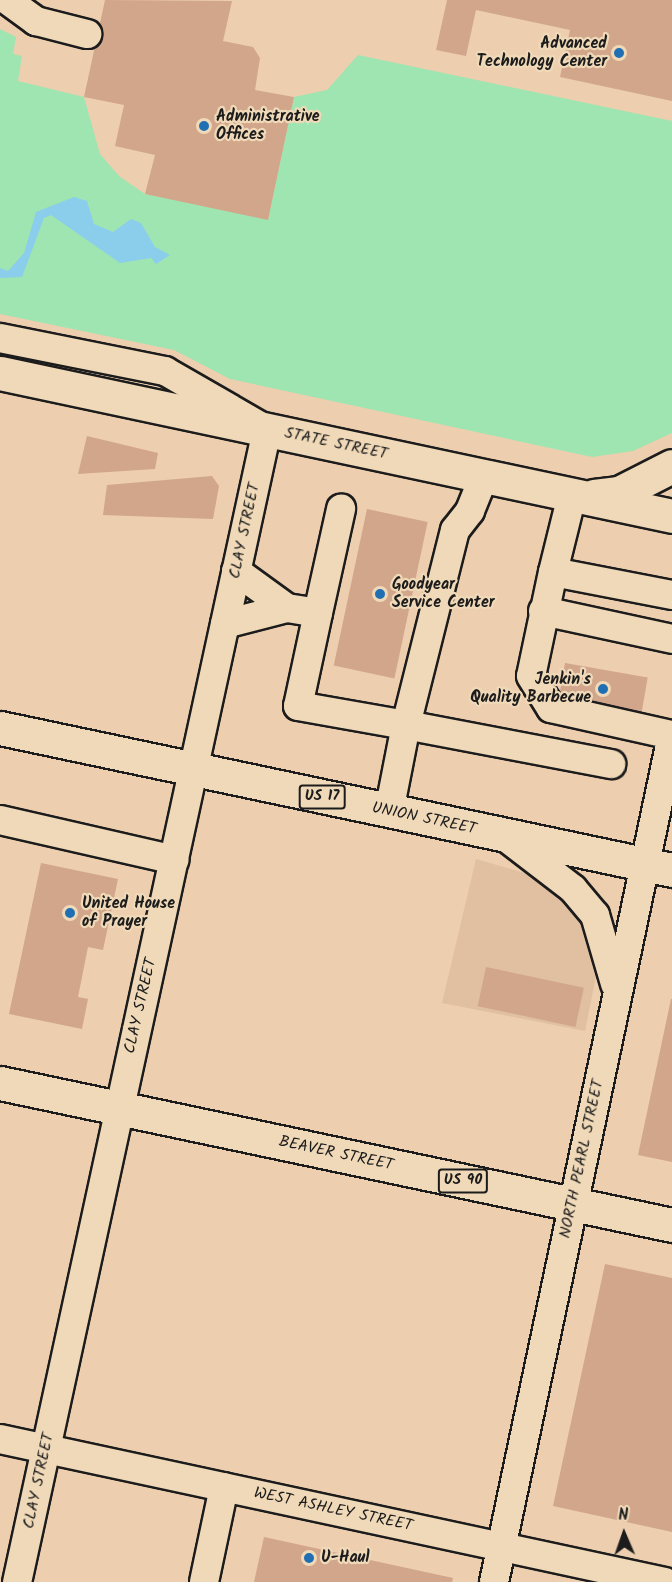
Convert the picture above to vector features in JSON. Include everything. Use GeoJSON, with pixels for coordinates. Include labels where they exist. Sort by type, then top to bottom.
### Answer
{"type":"FeatureCollection","features":[{"type":"Feature","properties":{"kind":"main road","name":"STATE STREET"},"geometry":{"type":"LineString","coordinates":[[0,373],[672,516]]}},
{"type":"Feature","properties":{"kind":"main road"},"geometry":{"type":"LineString","coordinates":[[576,496],[619,493],[672,466]]}},
{"type":"Feature","properties":{"kind":"main road","name":"UNION STREET"},"geometry":{"type":"LineString","coordinates":[[0,728],[389,812],[659,867]]}},
{"type":"Feature","properties":{"kind":"main road","name":"BEAVER STREET"},"geometry":{"type":"LineString","coordinates":[[0,1083],[672,1226]]}},
{"type":"Feature","properties":{"kind":"street"},"geometry":{"type":"LineString","coordinates":[[7,0],[36,21],[87,34]]}},
{"type":"Feature","properties":{"kind":"street"},"geometry":{"type":"LineString","coordinates":[[0,338],[165,371],[267,430]]}},
{"type":"Feature","properties":{"kind":"street","name":"CLAY STREET"},"geometry":{"type":"LineString","coordinates":[[17,1582],[267,430]]}},
{"type":"Feature","properties":{"kind":"street"},"geometry":{"type":"LineString","coordinates":[[389,812],[406,725],[455,530],[470,512],[484,476]]}},
{"type":"Feature","properties":{"kind":"street"},"geometry":{"type":"LineString","coordinates":[[576,496],[543,611],[531,676],[551,708],[672,736]]}},
{"type":"Feature","properties":{"kind":"street"},"geometry":{"type":"LineString","coordinates":[[341,509],[298,706],[611,764]]}},
{"type":"Feature","properties":{"kind":"street"},"geometry":{"type":"LineString","coordinates":[[236,571],[287,608]]}},
{"type":"Feature","properties":{"kind":"street"},"geometry":{"type":"LineString","coordinates":[[553,572],[672,595]]}},
{"type":"Feature","properties":{"kind":"street"},"geometry":{"type":"LineString","coordinates":[[225,624],[287,608],[318,613]]}},
{"type":"Feature","properties":{"kind":"street"},"geometry":{"type":"LineString","coordinates":[[543,611],[672,639]]}},
{"type":"Feature","properties":{"kind":"street","name":"NORTH PEARL STREET"},"geometry":{"type":"LineString","coordinates":[[494,1582],[617,997],[659,867],[672,736]]}},
{"type":"Feature","properties":{"kind":"street"},"geometry":{"type":"LineString","coordinates":[[0,820],[174,860]]}},
{"type":"Feature","properties":{"kind":"street"},"geometry":{"type":"LineString","coordinates":[[504,836],[573,889],[595,915],[610,952],[617,997]]}},
{"type":"Feature","properties":{"kind":"street","name":"WEST ASHLEY STREET"},"geometry":{"type":"LineString","coordinates":[[0,1439],[665,1582]]}},
{"type":"Feature","properties":{"kind":"street"},"geometry":{"type":"LineString","coordinates":[[204,1582],[224,1487]]}},
{"type":"Feature","properties":{"kind":"shaded area"},"geometry":{"type":"Polygon","coordinates":[[[476,859],[532,875],[579,909],[598,966],[585,1031],[442,1003],[476,859]]]}},
{"type":"Feature","properties":{"kind":"green space"},"geometry":{"type":"Polygon","coordinates":[[[0,29],[16,37],[13,54],[22,56],[18,81],[84,97],[100,154],[119,176],[145,194],[268,219],[294,97],[327,90],[358,55],[672,121],[672,433],[633,451],[592,457],[230,379],[174,350],[0,314],[0,29]]]}},
{"type":"Feature","properties":{"kind":"water"},"geometry":{"type":"Polygon","coordinates":[[[74,197],[87,201],[94,224],[113,232],[131,219],[141,223],[155,247],[170,255],[156,264],[151,258],[120,263],[51,215],[44,218],[22,277],[0,278],[0,268],[8,271],[24,253],[36,212],[74,197]]]}},
{"type":"Feature","properties":{"kind":"building","name":"Administrative Offices"},"geometry":{"type":"Polygon","coordinates":[[[105,0],[232,1],[223,41],[253,47],[260,58],[255,90],[294,97],[268,220],[145,194],[155,155],[115,146],[124,105],[84,97],[105,0]]]}},
{"type":"Feature","properties":{"kind":"building","name":"Advanced Technology Center"},"geometry":{"type":"Polygon","coordinates":[[[447,0],[672,0],[672,101],[560,77],[570,30],[476,10],[466,56],[436,50],[447,0]]]}},
{"type":"Feature","properties":{"kind":"building"},"geometry":{"type":"Polygon","coordinates":[[[87,436],[158,453],[155,469],[78,474],[87,436]]]}},
{"type":"Feature","properties":{"kind":"building"},"geometry":{"type":"Polygon","coordinates":[[[212,476],[219,486],[213,519],[103,515],[107,485],[212,476]]]}},
{"type":"Feature","properties":{"kind":"building","name":"Goodyear Service Center"},"geometry":{"type":"Polygon","coordinates":[[[367,509],[428,522],[394,678],[334,666],[367,509]]]}},
{"type":"Feature","properties":{"kind":"building","name":"Jenkin's Quality Barbecue"},"geometry":{"type":"Polygon","coordinates":[[[565,663],[648,678],[641,715],[558,700],[565,663]]]}},
{"type":"Feature","properties":{"kind":"building","name":"United House of Prayer"},"geometry":{"type":"Polygon","coordinates":[[[41,863],[118,879],[103,950],[88,947],[78,997],[88,999],[82,1029],[9,1014],[41,863]]]}},
{"type":"Feature","properties":{"kind":"building"},"geometry":{"type":"Polygon","coordinates":[[[486,967],[584,988],[575,1027],[478,1006],[486,967]]]}},
{"type":"Feature","properties":{"kind":"building"},"geometry":{"type":"Polygon","coordinates":[[[672,999],[672,1162],[638,1155],[672,999]]]}},
{"type":"Feature","properties":{"kind":"building"},"geometry":{"type":"Polygon","coordinates":[[[605,1264],[672,1278],[672,1532],[553,1506],[605,1264]]]}},
{"type":"Feature","properties":{"kind":"building","name":"U-Haul"},"geometry":{"type":"Polygon","coordinates":[[[264,1537],[453,1578],[452,1582],[254,1582],[264,1537]]]}},
{"type":"Feature","properties":{"kind":"place","name":"Advanced Technology Center"},"geometry":{"type":"Point","coordinates":[619,53]}},
{"type":"Feature","properties":{"kind":"place","name":"Administrative Offices"},"geometry":{"type":"Point","coordinates":[204,126]}},
{"type":"Feature","properties":{"kind":"place","name":"Goodyear Service Center"},"geometry":{"type":"Point","coordinates":[380,594]}},
{"type":"Feature","properties":{"kind":"place","name":"Jenkin's Quality Barbecue"},"geometry":{"type":"Point","coordinates":[603,689]}},
{"type":"Feature","properties":{"kind":"place","name":"United House of Prayer"},"geometry":{"type":"Point","coordinates":[70,913]}},
{"type":"Feature","properties":{"kind":"place","name":"U-Haul"},"geometry":{"type":"Point","coordinates":[309,1558]}}]}
